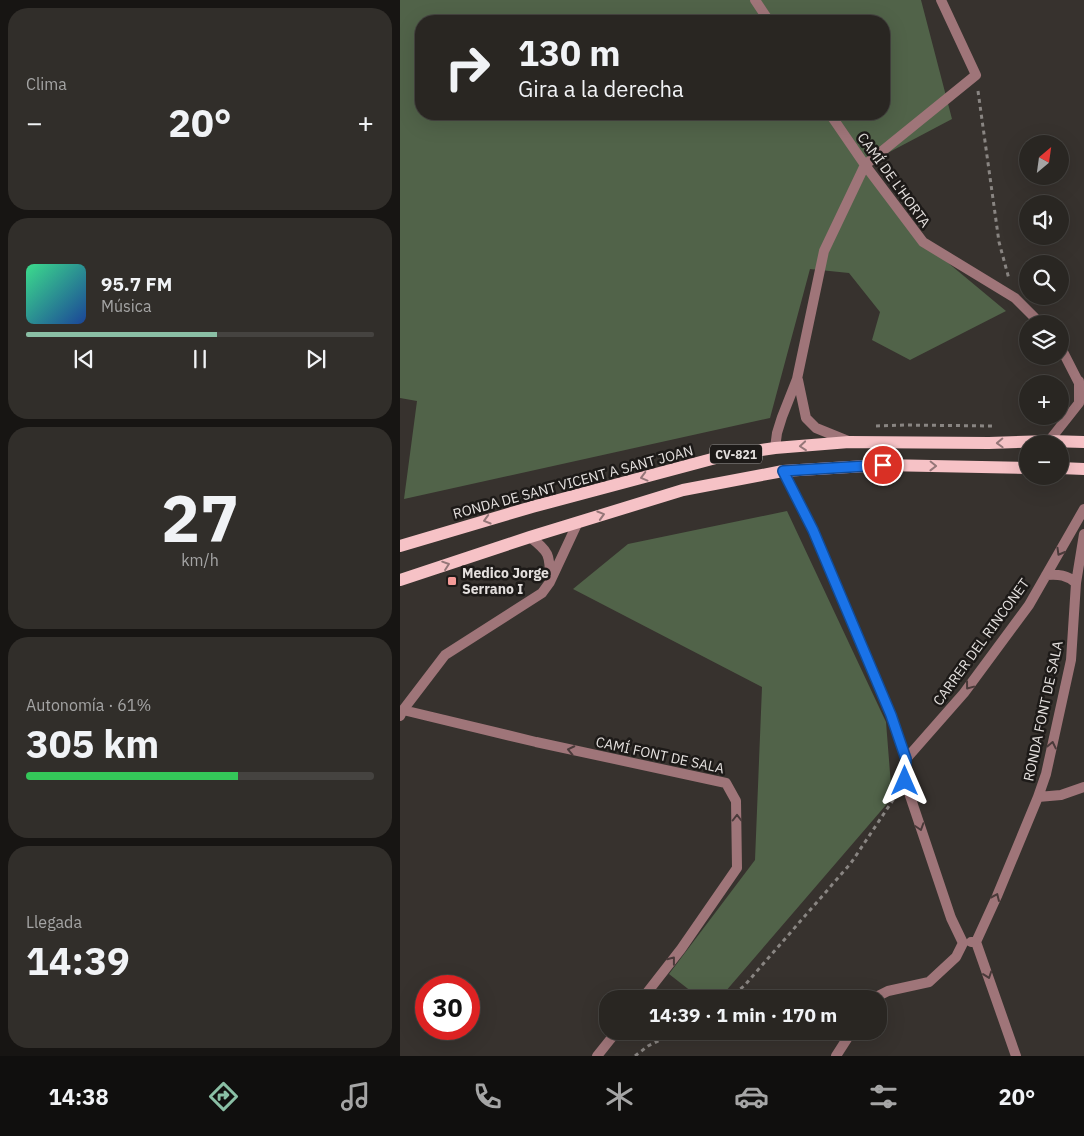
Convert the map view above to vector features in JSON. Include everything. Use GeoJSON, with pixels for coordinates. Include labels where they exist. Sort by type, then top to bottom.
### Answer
{"type":"FeatureCollection","features":[{"type":"Feature","properties":{"kind":"main road","name":"RONDA DE SANT VICENT A SANT JOAN"},"geometry":{"type":"LineString","coordinates":[[400,546],[532,507],[728,455],[774,448],[849,442],[1019,442]]}},
{"type":"Feature","properties":{"kind":"main road","name":"RONDA DE SANT VICENT A SANT JOAN"},"geometry":{"type":"LineString","coordinates":[[1069,442],[1084,442]]}},
{"type":"Feature","properties":{"kind":"main road","name":"CV-821"},"geometry":{"type":"LineString","coordinates":[[400,580],[530,537],[683,490],[783,471],[883,465],[1019,468]]}},
{"type":"Feature","properties":{"kind":"main road"},"geometry":{"type":"LineString","coordinates":[[1069,468],[1084,468]]}},
{"type":"Feature","properties":{"kind":"street"},"geometry":{"type":"LineString","coordinates":[[755,0],[765,15]]}},
{"type":"Feature","properties":{"kind":"street"},"geometry":{"type":"LineString","coordinates":[[774,448],[782,417],[797,379],[824,250],[865,165],[976,76],[941,0]]}},
{"type":"Feature","properties":{"kind":"street","name":"CAMÍ DE L'HORTA"},"geometry":{"type":"LineString","coordinates":[[834,120],[865,165],[923,242],[1015,298],[1033,315]]}},
{"type":"Feature","properties":{"kind":"street"},"geometry":{"type":"LineString","coordinates":[[1069,363],[1084,394]]}},
{"type":"Feature","properties":{"kind":"street"},"geometry":{"type":"LineString","coordinates":[[797,379],[806,418],[816,428],[849,442]]}},
{"type":"Feature","properties":{"kind":"street"},"geometry":{"type":"LineString","coordinates":[[1054,435],[1079,403],[1079,381]]}},
{"type":"Feature","properties":{"kind":"street"},"geometry":{"type":"LineString","coordinates":[[783,471],[813,530],[891,715],[906,759],[905,781],[950,918],[963,943]]}},
{"type":"Feature","properties":{"kind":"street","name":"CARRER DEL RINCONET"},"geometry":{"type":"LineString","coordinates":[[906,759],[964,693],[1029,605],[1084,509]]}},
{"type":"Feature","properties":{"kind":"street"},"geometry":{"type":"LineString","coordinates":[[402,713],[445,655],[542,593],[550,582],[578,522]]}},
{"type":"Feature","properties":{"kind":"street","name":"RONDA FONT DE SALA"},"geometry":{"type":"LineString","coordinates":[[976,942],[997,896],[1046,774],[1071,660],[1076,583],[1084,534]]}},
{"type":"Feature","properties":{"kind":"street"},"geometry":{"type":"LineString","coordinates":[[530,537],[545,549],[550,560],[550,582]]}},
{"type":"Feature","properties":{"kind":"street"},"geometry":{"type":"LineString","coordinates":[[1046,575],[1064,575],[1076,583]]}},
{"type":"Feature","properties":{"kind":"street","name":"CAMÍ FONT DE SALA"},"geometry":{"type":"LineString","coordinates":[[402,713],[726,783],[736,801],[737,868],[681,949],[649,990]]}},
{"type":"Feature","properties":{"kind":"street"},"geometry":{"type":"LineString","coordinates":[[1038,797],[1061,796],[1084,787]]}},
{"type":"Feature","properties":{"kind":"street"},"geometry":{"type":"LineString","coordinates":[[963,943],[976,942],[1016,1056]]}},
{"type":"Feature","properties":{"kind":"street"},"geometry":{"type":"LineString","coordinates":[[887,992],[929,982],[956,957],[963,943]]}},
{"type":"Feature","properties":{"kind":"street"},"geometry":{"type":"LineString","coordinates":[[597,1056],[609,1040]]}},
{"type":"Feature","properties":{"kind":"street"},"geometry":{"type":"LineString","coordinates":[[836,1056],[846,1040]]}},
{"type":"Feature","properties":{"kind":"path"},"geometry":{"type":"LineString","coordinates":[[976,76],[999,242],[1015,298]]}},
{"type":"Feature","properties":{"kind":"path"},"geometry":{"type":"LineString","coordinates":[[739,990],[851,863],[905,781]]}},
{"type":"Feature","properties":{"kind":"path"},"geometry":{"type":"LineString","coordinates":[[635,1056],[660,1040]]}},
{"type":"Feature","properties":{"kind":"green space"},"geometry":{"type":"Polygon","coordinates":[[[400,0],[921,0],[952,119],[865,165],[923,242],[1006,311],[910,360],[872,340],[880,312],[849,273],[810,269],[770,418],[404,499],[417,401],[400,398],[400,0]]]}},
{"type":"Feature","properties":{"kind":"green space"},"geometry":{"type":"Polygon","coordinates":[[[787,511],[886,722],[892,798],[727,990],[689,990],[669,974],[755,860],[762,687],[573,589],[628,544],[787,511]]]}},
{"type":"Feature","properties":{"kind":"place","name":"Medico Jorge Serrano I"},"geometry":{"type":"Point","coordinates":[452,581]}},
{"type":"Feature","properties":{"kind":"route"},"geometry":{"type":"LineString","coordinates":[[883,465],[783,471],[813,530],[891,715],[906,759],[905,781]]}}]}
